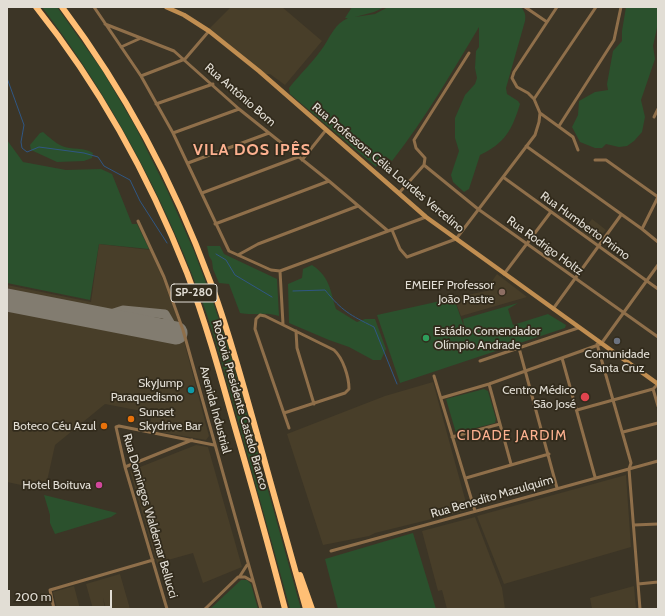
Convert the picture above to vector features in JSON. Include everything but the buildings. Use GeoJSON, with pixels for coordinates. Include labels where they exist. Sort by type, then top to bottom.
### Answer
{"type":"FeatureCollection","features":[{"type":"Feature","properties":{"kind":"highway","name":"Rodovia Presidente Castelo Branco"},"geometry":{"type":"LineString","coordinates":[[36,7],[86,76],[116,125],[148,185],[179,253],[211,341],[285,609]]}},
{"type":"Feature","properties":{"kind":"highway","name":"Rodovia Presidente Castelo Branco"},"geometry":{"type":"LineString","coordinates":[[62,7],[103,65],[136,121],[166,177],[190,229],[222,315],[306,609]]}},
{"type":"Feature","properties":{"kind":"highway"},"geometry":{"type":"LineString","coordinates":[[287,540],[312,609]]}},
{"type":"Feature","properties":{"kind":"main road","name":"Rua Professora Célia Lourdes Vercelino"},"geometry":{"type":"LineString","coordinates":[[166,7],[184,15],[209,32],[263,74],[426,217],[599,344],[658,384]]}},
{"type":"Feature","properties":{"kind":"street"},"geometry":{"type":"LineString","coordinates":[[94,7],[140,76],[173,133],[188,162],[227,249],[271,270],[280,271],[426,217]]}},
{"type":"Feature","properties":{"kind":"street"},"geometry":{"type":"LineString","coordinates":[[525,7],[547,22]]}},
{"type":"Feature","properties":{"kind":"street"},"geometry":{"type":"LineString","coordinates":[[392,230],[400,249],[407,257],[456,239],[526,146],[538,129],[540,113],[534,99],[514,85],[513,75],[557,7]]}},
{"type":"Feature","properties":{"kind":"street"},"geometry":{"type":"LineString","coordinates":[[534,99],[596,7]]}},
{"type":"Feature","properties":{"kind":"street"},"geometry":{"type":"LineString","coordinates":[[559,126],[614,40],[621,7]]}},
{"type":"Feature","properties":{"kind":"street","name":"Rua Antônio Bom"},"geometry":{"type":"LineString","coordinates":[[105,24],[169,48],[185,59],[238,109],[329,181],[388,231]]}},
{"type":"Feature","properties":{"kind":"street"},"geometry":{"type":"LineString","coordinates":[[140,76],[185,59],[209,32]]}},
{"type":"Feature","properties":{"kind":"street"},"geometry":{"type":"LineString","coordinates":[[121,47],[141,38]]}},
{"type":"Feature","properties":{"kind":"street"},"geometry":{"type":"LineString","coordinates":[[399,193],[424,165],[424,158],[416,148],[414,140],[469,53]]}},
{"type":"Feature","properties":{"kind":"street"},"geometry":{"type":"LineString","coordinates":[[156,104],[213,84]]}},
{"type":"Feature","properties":{"kind":"street"},"geometry":{"type":"LineString","coordinates":[[173,133],[238,109]]}},
{"type":"Feature","properties":{"kind":"street"},"geometry":{"type":"LineString","coordinates":[[654,117],[658,109]]}},
{"type":"Feature","properties":{"kind":"street"},"geometry":{"type":"LineString","coordinates":[[540,113],[573,137],[578,150]]}},
{"type":"Feature","properties":{"kind":"street"},"geometry":{"type":"LineString","coordinates":[[302,160],[326,130]]}},
{"type":"Feature","properties":{"kind":"street"},"geometry":{"type":"LineString","coordinates":[[188,162],[269,133]]}},
{"type":"Feature","properties":{"kind":"street"},"geometry":{"type":"LineString","coordinates":[[526,146],[621,215],[642,228],[658,242]]}},
{"type":"Feature","properties":{"kind":"street"},"geometry":{"type":"LineString","coordinates":[[202,193],[298,157]]}},
{"type":"Feature","properties":{"kind":"street"},"geometry":{"type":"LineString","coordinates":[[595,160],[606,160],[658,197],[642,228]]}},
{"type":"Feature","properties":{"kind":"street","name":"Rua Rodrigo Holtz"},"geometry":{"type":"LineString","coordinates":[[424,165],[478,209],[658,337]]}},
{"type":"Feature","properties":{"kind":"street","name":"Rua Humberto Primo"},"geometry":{"type":"LineString","coordinates":[[503,177],[550,213],[658,289]]}},
{"type":"Feature","properties":{"kind":"street"},"geometry":{"type":"LineString","coordinates":[[215,224],[329,181]]}},
{"type":"Feature","properties":{"kind":"street"},"geometry":{"type":"LineString","coordinates":[[238,255],[258,244],[358,206]]}},
{"type":"Feature","properties":{"kind":"street"},"geometry":{"type":"LineString","coordinates":[[504,274],[550,213]]}},
{"type":"Feature","properties":{"kind":"street"},"geometry":{"type":"LineString","coordinates":[[553,309],[621,215]]}},
{"type":"Feature","properties":{"kind":"street","name":"Avenida Industrial"},"geometry":{"type":"LineString","coordinates":[[138,221],[164,277],[183,330],[247,565],[254,582],[261,609]]}},
{"type":"Feature","properties":{"kind":"street"},"geometry":{"type":"LineString","coordinates":[[442,398],[489,384],[599,344],[658,265]]}},
{"type":"Feature","properties":{"kind":"street"},"geometry":{"type":"LineString","coordinates":[[280,271],[283,324]]}},
{"type":"Feature","properties":{"kind":"street"},"geometry":{"type":"LineString","coordinates":[[284,413],[314,404],[345,393],[349,390],[343,366],[337,353],[296,330],[265,316],[259,316],[256,319],[255,329],[289,428]]}},
{"type":"Feature","properties":{"kind":"street"},"geometry":{"type":"LineString","coordinates":[[480,361],[578,328]]}},
{"type":"Feature","properties":{"kind":"street"},"geometry":{"type":"LineString","coordinates":[[296,330],[297,348],[314,404]]}},
{"type":"Feature","properties":{"kind":"street"},"geometry":{"type":"LineString","coordinates":[[599,344],[631,463],[629,469],[640,609]]}},
{"type":"Feature","properties":{"kind":"street"},"geometry":{"type":"LineString","coordinates":[[519,348],[557,488]]}},
{"type":"Feature","properties":{"kind":"street"},"geometry":{"type":"LineString","coordinates":[[562,358],[595,477]]}},
{"type":"Feature","properties":{"kind":"street"},"geometry":{"type":"LineString","coordinates":[[434,376],[442,398],[452,437],[466,478],[475,511]]}},
{"type":"Feature","properties":{"kind":"street"},"geometry":{"type":"LineString","coordinates":[[489,384],[511,464]]}},
{"type":"Feature","properties":{"kind":"street"},"geometry":{"type":"LineString","coordinates":[[577,410],[654,389],[658,384]]}},
{"type":"Feature","properties":{"kind":"street"},"geometry":{"type":"LineString","coordinates":[[654,389],[658,406]]}},
{"type":"Feature","properties":{"kind":"street"},"geometry":{"type":"LineString","coordinates":[[623,432],[658,423]]}},
{"type":"Feature","properties":{"kind":"street"},"geometry":{"type":"LineString","coordinates":[[452,437],[500,424]]}},
{"type":"Feature","properties":{"kind":"street","name":"Rua Domingos Waldemar Bellucci"},"geometry":{"type":"LineString","coordinates":[[167,609],[125,467],[116,427],[119,426],[193,440]]}},
{"type":"Feature","properties":{"kind":"street"},"geometry":{"type":"LineString","coordinates":[[125,467],[193,440],[214,445]]}},
{"type":"Feature","properties":{"kind":"street"},"geometry":{"type":"LineString","coordinates":[[466,478],[549,454]]}},
{"type":"Feature","properties":{"kind":"street","name":"Rua Benedito Mazulquim"},"geometry":{"type":"LineString","coordinates":[[331,552],[595,477],[658,461]]}},
{"type":"Feature","properties":{"kind":"street"},"geometry":{"type":"LineString","coordinates":[[634,525],[658,524]]}},
{"type":"Feature","properties":{"kind":"street"},"geometry":{"type":"LineString","coordinates":[[54,609],[50,590],[153,560]]}},
{"type":"Feature","properties":{"kind":"street"},"geometry":{"type":"LineString","coordinates":[[205,609],[240,576],[247,565]]}},
{"type":"Feature","properties":{"kind":"street"},"geometry":{"type":"LineString","coordinates":[[240,576],[254,582]]}},
{"type":"Feature","properties":{"kind":"street"},"geometry":{"type":"LineString","coordinates":[[638,584],[658,582]]}},
{"type":"Feature","properties":{"kind":"shaded area"},"geometry":{"type":"Polygon","coordinates":[[[231,7],[282,7],[322,41],[285,85],[270,74],[265,74],[209,29],[231,7]]]}},
{"type":"Feature","properties":{"kind":"shaded area"},"geometry":{"type":"Polygon","coordinates":[[[592,219],[606,230],[598,239],[591,239],[582,232],[592,219]]]}},
{"type":"Feature","properties":{"kind":"shaded area"},"geometry":{"type":"Polygon","coordinates":[[[99,244],[150,250],[164,282],[180,326],[209,436],[206,440],[149,430],[152,413],[105,404],[55,445],[45,490],[7,482],[7,285],[91,302],[99,244]]]}},
{"type":"Feature","properties":{"kind":"shaded area","name":"EMEIEF Professor João Pastre"},"geometry":{"type":"Polygon","coordinates":[[[497,274],[527,297],[461,316],[454,298],[495,289],[490,284],[497,274]]]}},
{"type":"Feature","properties":{"kind":"shaded area"},"geometry":{"type":"Polygon","coordinates":[[[433,382],[468,510],[375,533],[369,536],[323,545],[287,434],[385,396],[433,382]]]}},
{"type":"Feature","properties":{"kind":"shaded area"},"geometry":{"type":"Polygon","coordinates":[[[196,445],[208,447],[242,567],[203,583],[193,553],[157,563],[130,471],[196,445]]]}},
{"type":"Feature","properties":{"kind":"shaded area"},"geometry":{"type":"Polygon","coordinates":[[[626,475],[631,547],[504,584],[477,516],[626,475]]]}},
{"type":"Feature","properties":{"kind":"shaded area"},"geometry":{"type":"Polygon","coordinates":[[[475,517],[502,588],[505,609],[447,609],[442,590],[438,591],[422,531],[475,517]]]}},
{"type":"Feature","properties":{"kind":"shaded area"},"geometry":{"type":"Polygon","coordinates":[[[120,574],[130,609],[106,609],[103,598],[105,609],[93,609],[86,584],[120,574]]]}},
{"type":"Feature","properties":{"kind":"shaded area"},"geometry":{"type":"Polygon","coordinates":[[[74,586],[80,609],[57,609],[53,592],[74,586]]]}},
{"type":"Feature","properties":{"kind":"shaded area"},"geometry":{"type":"Polygon","coordinates":[[[634,586],[636,609],[592,609],[590,598],[634,586]]]}},
{"type":"Feature","properties":{"kind":"green space"},"geometry":{"type":"Polygon","coordinates":[[[42,7],[57,7],[102,70],[135,126],[168,192],[194,251],[228,346],[301,609],[290,609],[241,431],[207,315],[170,221],[152,184],[112,111],[90,75],[42,7]]]}},
{"type":"Feature","properties":{"kind":"green space"},"geometry":{"type":"Polygon","coordinates":[[[352,7],[385,7],[374,12],[355,17],[375,14],[388,7],[521,7],[523,10],[525,21],[506,88],[507,94],[520,104],[514,121],[506,135],[496,146],[480,155],[469,189],[464,192],[453,182],[451,175],[459,151],[455,138],[455,118],[465,95],[475,84],[477,78],[475,68],[476,51],[479,47],[479,27],[416,129],[392,161],[385,156],[376,167],[290,94],[289,88],[320,52],[340,23],[348,18],[345,18],[352,7]]]}},
{"type":"Feature","properties":{"kind":"green space"},"geometry":{"type":"Polygon","coordinates":[[[626,7],[658,7],[658,23],[653,46],[655,59],[641,100],[645,117],[642,132],[627,146],[619,147],[606,144],[602,148],[595,148],[580,142],[572,127],[578,115],[579,101],[595,92],[608,90],[607,84],[613,51],[622,41],[626,7]]]}},
{"type":"Feature","properties":{"kind":"green space"},"geometry":{"type":"Polygon","coordinates":[[[43,132],[54,142],[62,146],[90,151],[93,153],[92,158],[84,161],[57,162],[31,150],[30,145],[40,133],[43,132]]]}},
{"type":"Feature","properties":{"kind":"green space"},"geometry":{"type":"Polygon","coordinates":[[[7,140],[23,162],[66,170],[101,169],[112,174],[132,224],[137,224],[149,249],[99,244],[90,300],[7,283],[7,140]]]}},
{"type":"Feature","properties":{"kind":"green space"},"geometry":{"type":"Polygon","coordinates":[[[207,246],[220,246],[224,254],[277,279],[279,316],[269,314],[240,313],[229,284],[219,283],[213,269],[207,246]]]}},
{"type":"Feature","properties":{"kind":"green space"},"geometry":{"type":"Polygon","coordinates":[[[312,265],[326,279],[331,290],[336,309],[357,322],[365,319],[375,319],[386,349],[381,360],[373,360],[349,347],[289,323],[288,284],[302,278],[303,269],[312,265]]]}},
{"type":"Feature","properties":{"kind":"green space","name":"Estádio Comendador Olímpio Andrade"},"geometry":{"type":"Polygon","coordinates":[[[454,298],[464,327],[463,319],[518,303],[508,309],[513,325],[548,314],[566,325],[565,328],[400,383],[377,315],[454,298]]]}},
{"type":"Feature","properties":{"kind":"green space"},"geometry":{"type":"Polygon","coordinates":[[[484,389],[488,391],[496,419],[495,423],[456,433],[446,399],[484,389]]]}},
{"type":"Feature","properties":{"kind":"green space"},"geometry":{"type":"Polygon","coordinates":[[[44,495],[117,513],[111,517],[55,534],[50,523],[50,515],[44,495]]]}},
{"type":"Feature","properties":{"kind":"green space"},"geometry":{"type":"Polygon","coordinates":[[[413,533],[436,609],[338,609],[325,559],[413,533]]]}},
{"type":"Feature","properties":{"kind":"green space"},"geometry":{"type":"Polygon","coordinates":[[[241,580],[247,580],[251,584],[258,609],[210,609],[241,580]]]}},
{"type":"Feature","properties":{"kind":"waterway"},"geometry":{"type":"LineString","coordinates":[[7,78],[24,125],[21,142],[22,148],[27,152],[39,147],[84,153],[98,157],[104,166],[130,180],[140,201],[167,243]]}},
{"type":"Feature","properties":{"kind":"waterway"},"geometry":{"type":"LineString","coordinates":[[216,254],[226,260],[235,275],[272,297]]}},
{"type":"Feature","properties":{"kind":"waterway"},"geometry":{"type":"LineString","coordinates":[[293,291],[325,290],[336,303],[347,312],[374,327],[397,384]]}},
{"type":"Feature","properties":{"kind":"taxiway"},"geometry":{"type":"LineString","coordinates":[[98,318],[123,310],[165,314],[176,333]]}},
{"type":"Feature","properties":{"kind":"taxiway"},"geometry":{"type":"LineString","coordinates":[[130,311],[143,327]]}},
{"type":"Feature","properties":{"kind":"runway"},"geometry":{"type":"LineString","coordinates":[[7,300],[176,333]]}},
{"type":"Feature","properties":{"kind":"place","name":"EMEIEF Professor João Pastre"},"geometry":{"type":"Point","coordinates":[502,292]}},
{"type":"Feature","properties":{"kind":"place","name":"Estádio Comendador Olímpio Andrade"},"geometry":{"type":"Point","coordinates":[426,338]}},
{"type":"Feature","properties":{"kind":"place","name":"Comunidade Santa Cruz"},"geometry":{"type":"Point","coordinates":[617,341]}},
{"type":"Feature","properties":{"kind":"place","name":"SkyJump Paraquedismo"},"geometry":{"type":"Point","coordinates":[191,390]}},
{"type":"Feature","properties":{"kind":"place","name":"Centro Médico São José"},"geometry":{"type":"Point","coordinates":[585,397]}},
{"type":"Feature","properties":{"kind":"place","name":"Sunset Skydrive Bar"},"geometry":{"type":"Point","coordinates":[131,419]}},
{"type":"Feature","properties":{"kind":"place","name":"Boteco Céu Azul"},"geometry":{"type":"Point","coordinates":[104,426]}},
{"type":"Feature","properties":{"kind":"place","name":"Hotel Boituva"},"geometry":{"type":"Point","coordinates":[99,485]}},
{"type":"Feature","properties":{"kind":"district","name":"VILA DOS IPÊS"},"geometry":{"type":"Point","coordinates":[252,150]}},
{"type":"Feature","properties":{"kind":"district","name":"CIDADE JARDIM"},"geometry":{"type":"Point","coordinates":[512,436]}}]}
